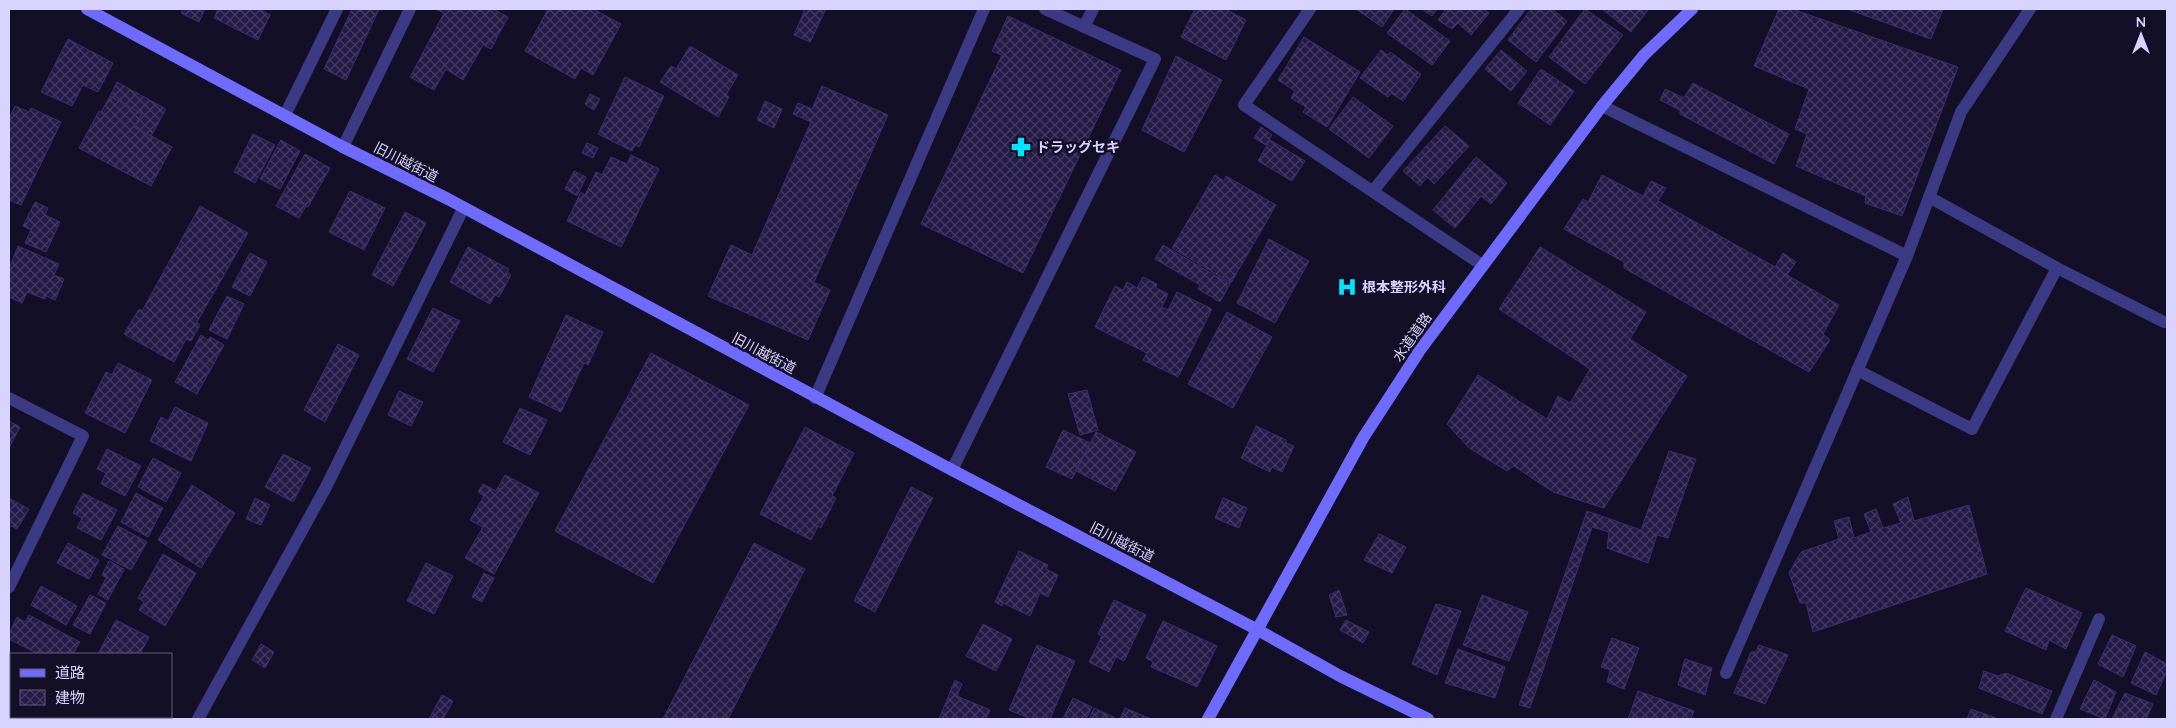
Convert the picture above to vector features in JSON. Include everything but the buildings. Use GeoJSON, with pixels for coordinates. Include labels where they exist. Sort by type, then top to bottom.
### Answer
{"type":"FeatureCollection","features":[{"type":"Feature","properties":{"kind":"main road","name":"旧川越街道"},"geometry":{"type":"LineString","coordinates":[[87,9],[815,398],[1256,629],[1340,676],[1428,719]]}},
{"type":"Feature","properties":{"kind":"main road","name":"水道道路"},"geometry":{"type":"LineString","coordinates":[[1208,719],[1363,438],[1420,350],[1602,106],[1644,55],[1692,9]]}},
{"type":"Feature","properties":{"kind":"street"},"geometry":{"type":"LineString","coordinates":[[284,115],[337,9]]}},
{"type":"Feature","properties":{"kind":"street"},"geometry":{"type":"LineString","coordinates":[[343,147],[410,9]]}},
{"type":"Feature","properties":{"kind":"street"},"geometry":{"type":"LineString","coordinates":[[815,398],[984,9]]}},
{"type":"Feature","properties":{"kind":"street"},"geometry":{"type":"LineString","coordinates":[[952,470],[1155,59],[1045,9]]}},
{"type":"Feature","properties":{"kind":"street"},"geometry":{"type":"LineString","coordinates":[[1084,27],[1093,9]]}},
{"type":"Feature","properties":{"kind":"street"},"geometry":{"type":"LineString","coordinates":[[1310,9],[1244,105],[1482,266]]}},
{"type":"Feature","properties":{"kind":"street"},"geometry":{"type":"LineString","coordinates":[[1373,191],[1519,9]]}},
{"type":"Feature","properties":{"kind":"street"},"geometry":{"type":"LineString","coordinates":[[1726,673],[1907,256],[1961,112],[2030,9]]}},
{"type":"Feature","properties":{"kind":"street"},"geometry":{"type":"LineString","coordinates":[[1602,106],[1907,256]]}},
{"type":"Feature","properties":{"kind":"street"},"geometry":{"type":"LineString","coordinates":[[1930,197],[2057,268],[2164,322]]}},
{"type":"Feature","properties":{"kind":"street"},"geometry":{"type":"LineString","coordinates":[[198,719],[326,487],[463,209]]}},
{"type":"Feature","properties":{"kind":"street"},"geometry":{"type":"LineString","coordinates":[[1857,370],[1972,429],[2057,268]]}},
{"type":"Feature","properties":{"kind":"street"},"geometry":{"type":"LineString","coordinates":[[9,398],[83,436],[9,587]]}},
{"type":"Feature","properties":{"kind":"street"},"geometry":{"type":"LineString","coordinates":[[2056,719],[2099,619]]}},
{"type":"Feature","properties":{"kind":"place","name":"ドラッグセキ"},"geometry":{"type":"Point","coordinates":[1021,147]}},
{"type":"Feature","properties":{"kind":"place","name":"根本整形外科"},"geometry":{"type":"Point","coordinates":[1347,287]}}]}
